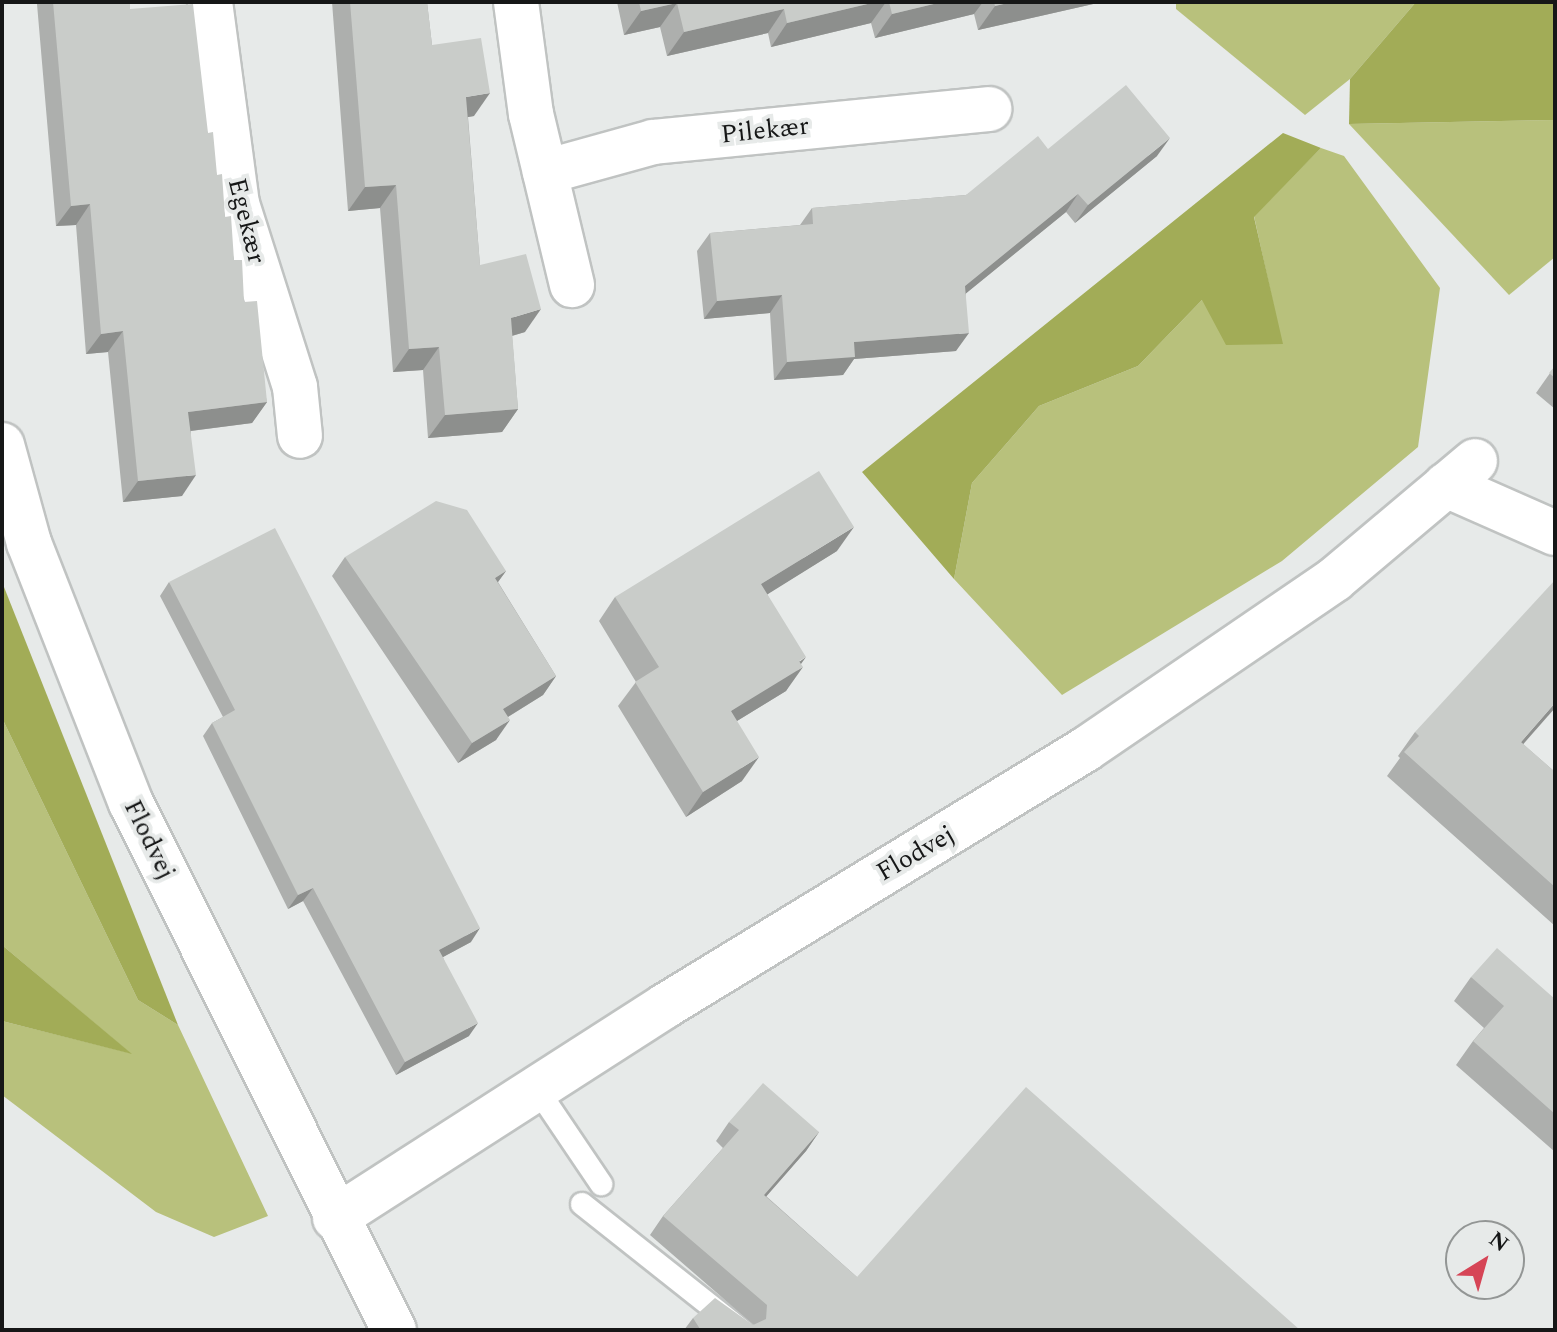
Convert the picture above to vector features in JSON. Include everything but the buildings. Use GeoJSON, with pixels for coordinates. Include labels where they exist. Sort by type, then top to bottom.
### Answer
{"type":"FeatureCollection","features":[{"type":"Feature","properties":{"kind":"street","name":"Egekær"},"geometry":{"type":"LineString","coordinates":[[210,2],[237,204],[295,387],[300,436]]}},
{"type":"Feature","properties":{"kind":"street"},"geometry":{"type":"LineString","coordinates":[[516,2],[545,172],[572,285]]}},
{"type":"Feature","properties":{"kind":"street","name":"Pilekær"},"geometry":{"type":"LineString","coordinates":[[545,172],[653,142],[989,109]]}},
{"type":"Feature","properties":{"kind":"street","name":"Flodvej"},"geometry":{"type":"LineString","coordinates":[[2,445],[29,543],[131,803],[335,1218],[394,1330]]}},
{"type":"Feature","properties":{"kind":"street","name":"Flodvej"},"geometry":{"type":"LineString","coordinates":[[335,1218],[537,1089],[1086,749],[1335,579],[1461,473],[1555,533]]}},
{"type":"Feature","properties":{"kind":"lane"},"geometry":{"type":"LineString","coordinates":[[537,1089],[601,1184]]}},
{"type":"Feature","properties":{"kind":"lane"},"geometry":{"type":"LineString","coordinates":[[582,1204],[741,1330]]}},
{"type":"Feature","properties":{"kind":"green space"},"geometry":{"type":"Polygon","coordinates":[[[1176,2],[1416,2],[1350,79],[1305,115],[1176,9],[1176,2]]]}},
{"type":"Feature","properties":{"kind":"green space"},"geometry":{"type":"Polygon","coordinates":[[[1416,2],[1555,2],[1555,120],[1349,124],[1350,79],[1416,2]]]}},
{"type":"Feature","properties":{"kind":"green space"},"geometry":{"type":"Polygon","coordinates":[[[1555,120],[1555,257],[1509,295],[1349,124],[1555,120]]]}},
{"type":"Feature","properties":{"kind":"green space"},"geometry":{"type":"Polygon","coordinates":[[[1283,133],[1321,148],[1254,217],[1283,344],[1226,345],[1202,300],[1138,366],[1039,406],[972,483],[954,579],[862,472],[1283,133]]]}},
{"type":"Feature","properties":{"kind":"green space"},"geometry":{"type":"Polygon","coordinates":[[[1321,148],[1344,156],[1440,288],[1418,447],[1282,561],[1062,695],[954,579],[972,483],[1039,406],[1138,366],[1203,299],[1282,344],[1254,216],[1321,148]]]}},
{"type":"Feature","properties":{"kind":"green space"},"geometry":{"type":"Polygon","coordinates":[[[2,582],[178,1025],[138,1000],[2,718],[2,582]]]}},
{"type":"Feature","properties":{"kind":"green space"},"geometry":{"type":"Polygon","coordinates":[[[2,718],[138,1000],[178,1025],[268,1216],[214,1237],[156,1212],[2,1095],[2,1021],[130,1053],[2,945],[2,718]]]}},
{"type":"Feature","properties":{"kind":"green space"},"geometry":{"type":"Polygon","coordinates":[[[2,945],[132,1054],[2,1021],[2,945]]]}}]}
